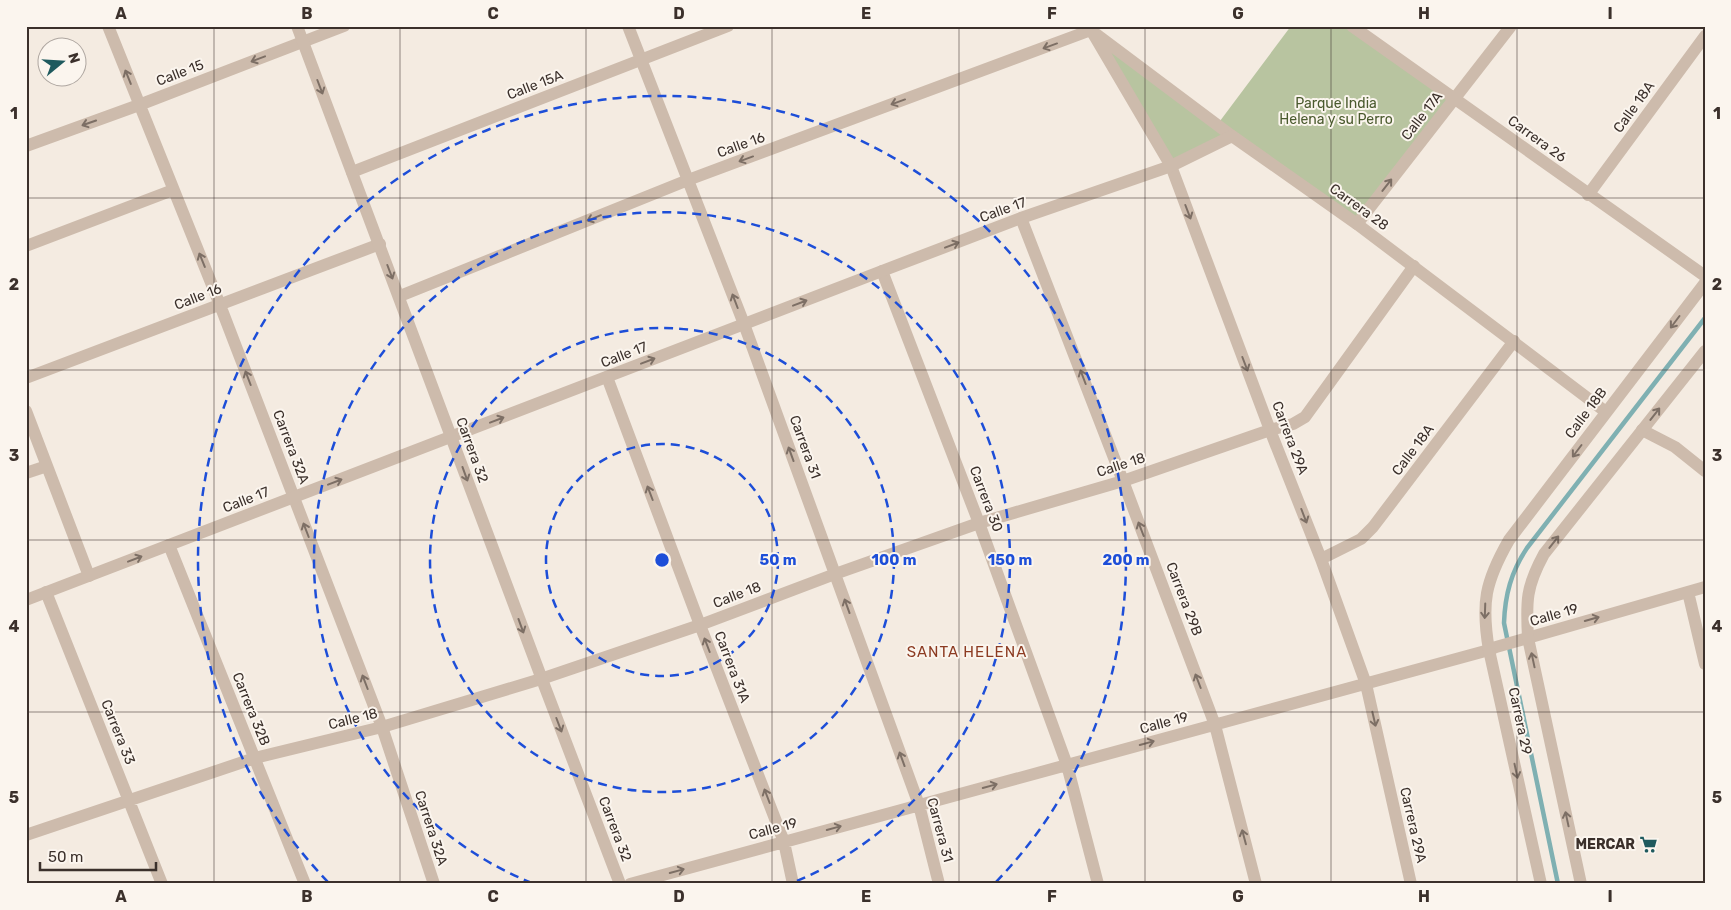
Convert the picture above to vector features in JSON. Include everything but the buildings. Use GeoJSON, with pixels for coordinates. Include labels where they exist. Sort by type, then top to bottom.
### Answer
{"type":"FeatureCollection","features":[{"type":"Feature","properties":{"kind":"street","name":"Carrera 32A"},"geometry":{"type":"LineString","coordinates":[[108,26],[220,305],[382,727],[434,884]]}},
{"type":"Feature","properties":{"kind":"street","name":"Carrera 32"},"geometry":{"type":"LineString","coordinates":[[297,26],[400,296],[541,679],[620,884]]}},
{"type":"Feature","properties":{"kind":"street","name":"Calle 15"},"geometry":{"type":"LineString","coordinates":[[26,146],[303,42],[330,29],[344,26]]}},
{"type":"Feature","properties":{"kind":"street","name":"Carrera 31"},"geometry":{"type":"LineString","coordinates":[[628,26],[744,324],[919,805],[939,884]]}},
{"type":"Feature","properties":{"kind":"street","name":"Calle 15A"},"geometry":{"type":"LineString","coordinates":[[352,172],[728,26]]}},
{"type":"Feature","properties":{"kind":"street","name":"Carrera 26"},"geometry":{"type":"LineString","coordinates":[[1352,26],[1705,276]]}},
{"type":"Feature","properties":{"kind":"street","name":"Calle 17A"},"geometry":{"type":"LineString","coordinates":[[1357,224],[1511,26]]}},
{"type":"Feature","properties":{"kind":"street","name":"Carrera 28"},"geometry":{"type":"LineString","coordinates":[[1090,28],[1232,136],[1414,266],[1606,412]]}},
{"type":"Feature","properties":{"kind":"street","name":"Carrera 29A"},"geometry":{"type":"LineString","coordinates":[[1090,28],[1171,166],[1270,430],[1321,559],[1366,684],[1411,884]]}},
{"type":"Feature","properties":{"kind":"street","name":"Calle 16"},"geometry":{"type":"LineString","coordinates":[[400,296],[688,180],[1090,28]]}},
{"type":"Feature","properties":{"kind":"street","name":"Calle 18A"},"geometry":{"type":"LineString","coordinates":[[1588,194],[1705,36]]}},
{"type":"Feature","properties":{"kind":"street","name":"Calle 17"},"geometry":{"type":"LineString","coordinates":[[26,600],[607,378],[882,270],[1021,218],[1171,166],[1232,136]]}},
{"type":"Feature","properties":{"kind":"street"},"geometry":{"type":"LineString","coordinates":[[26,246],[173,190]]}},
{"type":"Feature","properties":{"kind":"street","name":"Carrera 29B"},"geometry":{"type":"LineString","coordinates":[[1021,218],[1215,725],[1256,884]]}},
{"type":"Feature","properties":{"kind":"street","name":"Calle 16"},"geometry":{"type":"LineString","coordinates":[[26,378],[380,244]]}},
{"type":"Feature","properties":{"kind":"street","name":"Calle 18"},"geometry":{"type":"LineString","coordinates":[[26,835],[254,758],[382,727],[541,679],[700,625],[835,574],[979,523],[1123,481],[1270,430],[1293,424],[1306,417],[1414,266]]}},
{"type":"Feature","properties":{"kind":"street","name":"Carrera 30"},"geometry":{"type":"LineString","coordinates":[[882,270],[979,523],[1066,765],[1098,884]]}},
{"type":"Feature","properties":{"kind":"street","name":"Calle 18B"},"geometry":{"type":"LineString","coordinates":[[1495,564],[1509,540],[1705,283]]}},
{"type":"Feature","properties":{"kind":"street","name":"Calle 18A"},"geometry":{"type":"LineString","coordinates":[[1321,559],[1361,538],[1373,527],[1514,342]]}},
{"type":"Feature","properties":{"kind":"street"},"geometry":{"type":"LineString","coordinates":[[1705,351],[1642,430],[1675,447],[1705,471]]}},
{"type":"Feature","properties":{"kind":"street","name":"Carrera 31A"},"geometry":{"type":"LineString","coordinates":[[607,378],[784,842],[793,884]]}},
{"type":"Feature","properties":{"kind":"street"},"geometry":{"type":"LineString","coordinates":[[26,411],[89,576]]}},
{"type":"Feature","properties":{"kind":"street","name":"Carrera 29"},"geometry":{"type":"LineString","coordinates":[[1581,884],[1523,639],[1526,604],[1530,584],[1544,554],[1642,430]]}},
{"type":"Feature","properties":{"kind":"street"},"geometry":{"type":"LineString","coordinates":[[26,474],[47,466]]}},
{"type":"Feature","properties":{"kind":"street","name":"Carrera 32B"},"geometry":{"type":"LineString","coordinates":[[169,545],[305,884]]}},
{"type":"Feature","properties":{"kind":"street","name":"Carrera 29"},"geometry":{"type":"LineString","coordinates":[[1495,564],[1487,588],[1484,611],[1541,884]]}},
{"type":"Feature","properties":{"kind":"street","name":"Calle 19"},"geometry":{"type":"LineString","coordinates":[[630,884],[1366,684],[1705,587]]}},
{"type":"Feature","properties":{"kind":"street","name":"Carrera 33"},"geometry":{"type":"LineString","coordinates":[[46,592],[162,884]]}},
{"type":"Feature","properties":{"kind":"street"},"geometry":{"type":"LineString","coordinates":[[1688,592],[1705,664]]}},
{"type":"Feature","properties":{"kind":"green space","name":"Parque India Helena y su Perro"},"geometry":{"type":"Polygon","coordinates":[[[1291,26],[1352,26],[1455,98],[1357,224],[1232,136],[1171,166],[1091,30],[1217,125],[1291,26]]]}},
{"type":"Feature","properties":{"kind":"waterway"},"geometry":{"type":"LineString","coordinates":[[1558,884],[1504,623],[1510,584],[1521,557],[1527,548],[1705,318]]}},
{"type":"Feature","properties":{"kind":"place","name":"MERCAR"},"geometry":{"type":"Point","coordinates":[1649,844]}},
{"type":"Feature","properties":{"kind":"district","name":"SANTA HELENA"},"geometry":{"type":"Point","coordinates":[967,652]}}]}
